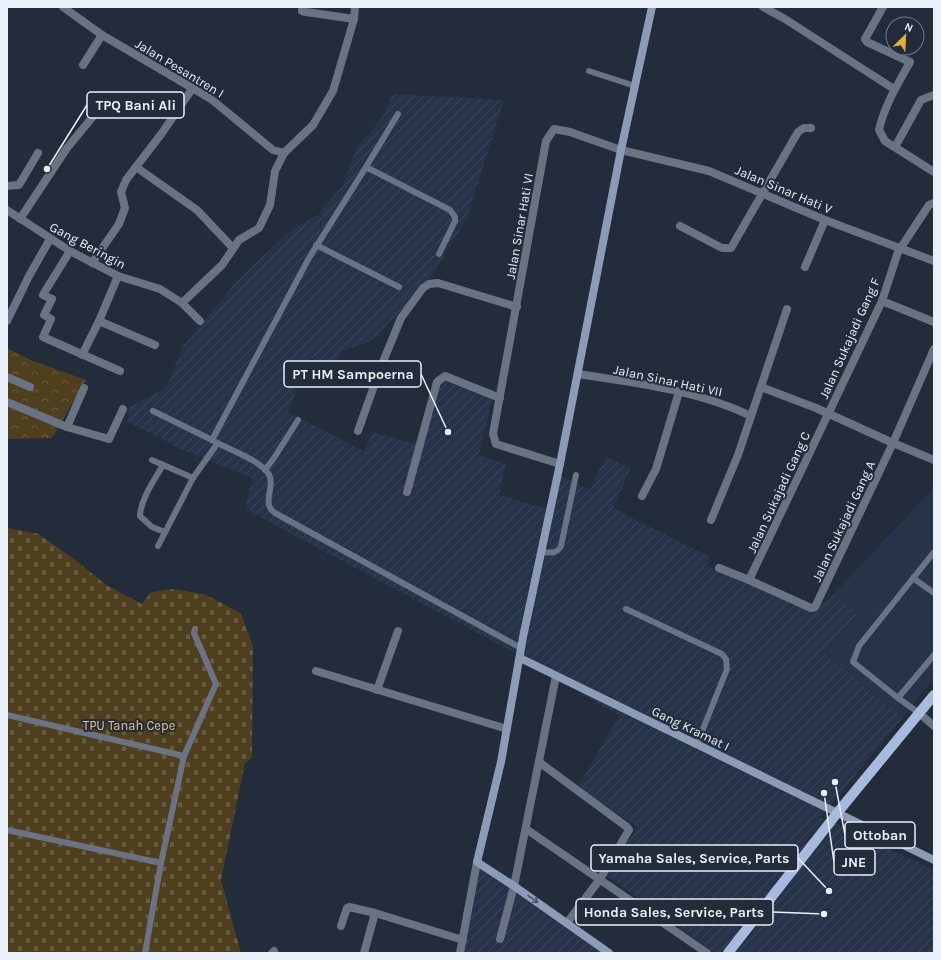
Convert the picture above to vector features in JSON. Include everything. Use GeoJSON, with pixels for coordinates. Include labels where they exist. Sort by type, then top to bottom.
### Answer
{"type":"FeatureCollection","features":[{"type":"Feature","properties":{"kind":"main road"},"geometry":{"type":"LineString","coordinates":[[728,953],[838,812],[934,695]]}},
{"type":"Feature","properties":{"kind":"street","name":"Jalan Pesantren I"},"geometry":{"type":"LineString","coordinates":[[63,7],[102,35],[192,89],[212,99],[273,150],[284,153]]}},
{"type":"Feature","properties":{"kind":"street"},"geometry":{"type":"LineString","coordinates":[[302,7],[302,10],[306,12],[354,20]]}},
{"type":"Feature","properties":{"kind":"street"},"geometry":{"type":"LineString","coordinates":[[182,303],[222,265],[239,240],[259,228],[270,205],[275,171],[284,153],[313,124],[333,91],[354,20],[355,7]]}},
{"type":"Feature","properties":{"kind":"street"},"geometry":{"type":"LineString","coordinates":[[460,953],[477,862],[501,762],[521,648],[560,464],[621,150],[652,7]]}},
{"type":"Feature","properties":{"kind":"street"},"geometry":{"type":"LineString","coordinates":[[763,7],[785,19],[894,89]]}},
{"type":"Feature","properties":{"kind":"street"},"geometry":{"type":"LineString","coordinates":[[883,7],[865,39],[867,42],[910,62],[894,89],[878,130],[885,141],[934,172]]}},
{"type":"Feature","properties":{"kind":"street"},"geometry":{"type":"LineString","coordinates":[[83,64],[102,35]]}},
{"type":"Feature","properties":{"kind":"street"},"geometry":{"type":"LineString","coordinates":[[92,263],[119,224],[124,208],[121,192],[126,180],[162,133],[192,89]]}},
{"type":"Feature","properties":{"kind":"street"},"geometry":{"type":"LineString","coordinates":[[895,146],[921,100],[934,95]]}},
{"type":"Feature","properties":{"kind":"street"},"geometry":{"type":"LineString","coordinates":[[20,219],[67,148],[101,107]]}},
{"type":"Feature","properties":{"kind":"street"},"geometry":{"type":"LineString","coordinates":[[680,226],[722,248],[730,248],[798,132],[804,128],[810,128]]}},
{"type":"Feature","properties":{"kind":"street","name":"Jalan Sinar Hati VI"},"geometry":{"type":"LineString","coordinates":[[560,464],[496,444],[493,434],[546,142],[554,129],[570,132],[621,150]]}},
{"type":"Feature","properties":{"kind":"street","name":"Jalan Sinar Hati V"},"geometry":{"type":"LineString","coordinates":[[621,150],[709,171],[762,192],[825,220],[934,261]]}},
{"type":"Feature","properties":{"kind":"street"},"geometry":{"type":"LineString","coordinates":[[7,186],[19,185],[38,153]]}},
{"type":"Feature","properties":{"kind":"street"},"geometry":{"type":"LineString","coordinates":[[136,167],[197,210],[233,248]]}},
{"type":"Feature","properties":{"kind":"street","name":"Jalan Sukajadi Gang F"},"geometry":{"type":"LineString","coordinates":[[828,414],[882,301],[898,252],[929,205],[934,203]]}},
{"type":"Feature","properties":{"kind":"street","name":"Gang Beringin"},"geometry":{"type":"LineString","coordinates":[[7,210],[50,239],[92,263],[118,276],[160,289],[182,303],[200,321]]}},
{"type":"Feature","properties":{"kind":"street"},"geometry":{"type":"LineString","coordinates":[[806,267],[825,220]]}},
{"type":"Feature","properties":{"kind":"street"},"geometry":{"type":"LineString","coordinates":[[7,321],[29,276],[50,239]]}},
{"type":"Feature","properties":{"kind":"street"},"geometry":{"type":"LineString","coordinates":[[70,251],[43,295],[52,299],[44,315],[51,319],[42,337],[82,356],[120,371]]}},
{"type":"Feature","properties":{"kind":"street"},"geometry":{"type":"LineString","coordinates":[[82,356],[100,322],[118,276]]}},
{"type":"Feature","properties":{"kind":"street"},"geometry":{"type":"LineString","coordinates":[[358,431],[380,369],[401,318],[423,288],[429,284],[438,283],[517,307]]}},
{"type":"Feature","properties":{"kind":"street"},"geometry":{"type":"LineString","coordinates":[[882,301],[934,322]]}},
{"type":"Feature","properties":{"kind":"street"},"geometry":{"type":"LineString","coordinates":[[710,520],[738,455],[787,309]]}},
{"type":"Feature","properties":{"kind":"street"},"geometry":{"type":"LineString","coordinates":[[100,322],[155,345]]}},
{"type":"Feature","properties":{"kind":"street","name":"Jalan Sukajadi Gang A"},"geometry":{"type":"LineString","coordinates":[[749,580],[811,608],[816,606],[893,443],[934,349]]}},
{"type":"Feature","properties":{"kind":"street","name":"Jalan Sinar Hati VII"},"geometry":{"type":"LineString","coordinates":[[578,374],[679,392],[733,407],[751,416]]}},
{"type":"Feature","properties":{"kind":"street"},"geometry":{"type":"LineString","coordinates":[[407,492],[437,382],[445,376],[500,398]]}},
{"type":"Feature","properties":{"kind":"street"},"geometry":{"type":"LineString","coordinates":[[7,377],[30,387]]}},
{"type":"Feature","properties":{"kind":"street"},"geometry":{"type":"LineString","coordinates":[[761,387],[816,408],[934,460]]}},
{"type":"Feature","properties":{"kind":"street"},"geometry":{"type":"LineString","coordinates":[[67,427],[84,388]]}},
{"type":"Feature","properties":{"kind":"street"},"geometry":{"type":"LineString","coordinates":[[642,496],[656,469],[679,392]]}},
{"type":"Feature","properties":{"kind":"street"},"geometry":{"type":"LineString","coordinates":[[7,402],[67,427],[109,439],[123,409]]}},
{"type":"Feature","properties":{"kind":"street","name":"Jalan Sukajadi Gang C"},"geometry":{"type":"LineString","coordinates":[[749,580],[828,414]]}},
{"type":"Feature","properties":{"kind":"street"},"geometry":{"type":"LineString","coordinates":[[719,568],[749,580]]}},
{"type":"Feature","properties":{"kind":"street"},"geometry":{"type":"LineString","coordinates":[[377,690],[398,631]]}},
{"type":"Feature","properties":{"kind":"street","name":"Gang Kramat I"},"geometry":{"type":"LineString","coordinates":[[520,658],[934,860]]}},
{"type":"Feature","properties":{"kind":"street"},"geometry":{"type":"LineString","coordinates":[[316,671],[507,729]]}},
{"type":"Feature","properties":{"kind":"street"},"geometry":{"type":"LineString","coordinates":[[500,939],[514,886],[556,676]]}},
{"type":"Feature","properties":{"kind":"street"},"geometry":{"type":"LineString","coordinates":[[919,713],[934,726]]}},
{"type":"Feature","properties":{"kind":"street"},"geometry":{"type":"LineString","coordinates":[[539,762],[629,830],[600,879],[567,923]]}},
{"type":"Feature","properties":{"kind":"street"},"geometry":{"type":"LineString","coordinates":[[526,828],[707,953]]}},
{"type":"Feature","properties":{"kind":"street"},"geometry":{"type":"LineString","coordinates":[[477,862],[514,886],[609,953]]}},
{"type":"Feature","properties":{"kind":"street"},"geometry":{"type":"LineString","coordinates":[[340,926],[348,907],[375,913],[463,940]]}},
{"type":"Feature","properties":{"kind":"street"},"geometry":{"type":"LineString","coordinates":[[364,953],[375,913]]}},
{"type":"Feature","properties":{"kind":"lane"},"geometry":{"type":"LineString","coordinates":[[589,71],[635,86]]}},
{"type":"Feature","properties":{"kind":"lane"},"geometry":{"type":"LineString","coordinates":[[158,546],[193,478],[215,442],[214,434],[316,245],[398,114]]}},
{"type":"Feature","properties":{"kind":"lane"},"geometry":{"type":"LineString","coordinates":[[366,167],[450,210],[454,214],[455,221],[439,254]]}},
{"type":"Feature","properties":{"kind":"lane"},"geometry":{"type":"LineString","coordinates":[[316,245],[399,287]]}},
{"type":"Feature","properties":{"kind":"lane"},"geometry":{"type":"LineString","coordinates":[[153,412],[255,462],[265,470],[271,481],[268,506],[275,513],[521,648]]}},
{"type":"Feature","properties":{"kind":"lane"},"geometry":{"type":"LineString","coordinates":[[265,470],[298,420]]}},
{"type":"Feature","properties":{"kind":"lane"},"geometry":{"type":"LineString","coordinates":[[152,460],[193,478]]}},
{"type":"Feature","properties":{"kind":"lane"},"geometry":{"type":"LineString","coordinates":[[163,465],[143,501],[140,516],[152,527],[165,532]]}},
{"type":"Feature","properties":{"kind":"lane"},"geometry":{"type":"LineString","coordinates":[[542,552],[556,552],[561,546],[576,475]]}},
{"type":"Feature","properties":{"kind":"lane"},"geometry":{"type":"LineString","coordinates":[[919,713],[853,662],[859,646],[934,552]]}},
{"type":"Feature","properties":{"kind":"lane"},"geometry":{"type":"LineString","coordinates":[[913,578],[934,593]]}},
{"type":"Feature","properties":{"kind":"lane"},"geometry":{"type":"LineString","coordinates":[[626,609],[722,654],[726,659],[727,669],[697,744]]}},
{"type":"Feature","properties":{"kind":"lane"},"geometry":{"type":"LineString","coordinates":[[145,953],[161,864],[184,756],[216,684],[194,634],[195,629]]}},
{"type":"Feature","properties":{"kind":"lane"},"geometry":{"type":"LineString","coordinates":[[898,698],[934,655]]}},
{"type":"Feature","properties":{"kind":"lane"},"geometry":{"type":"LineString","coordinates":[[7,715],[184,756]]}},
{"type":"Feature","properties":{"kind":"lane"},"geometry":{"type":"LineString","coordinates":[[7,830],[161,864]]}},
{"type":"Feature","properties":{"kind":"shaded area"},"geometry":{"type":"Polygon","coordinates":[[[393,94],[504,100],[467,218],[433,275],[375,339],[343,351],[331,368],[310,358],[288,412],[364,451],[373,432],[415,444],[436,379],[493,396],[479,455],[506,464],[499,495],[552,510],[559,475],[590,490],[606,456],[631,468],[613,508],[710,557],[706,566],[812,610],[834,594],[858,614],[824,653],[903,717],[821,817],[934,870],[934,953],[715,953],[604,874],[638,827],[578,787],[619,716],[513,652],[245,509],[252,478],[176,447],[127,421],[130,407],[166,388],[183,346],[237,281],[293,228],[318,215],[342,186],[357,147],[381,119],[393,94]]]}},
{"type":"Feature","properties":{"kind":"shaded area"},"geometry":{"type":"Polygon","coordinates":[[[934,487],[934,679],[903,717],[824,653],[858,614],[834,594],[934,487]]]}},
{"type":"Feature","properties":{"kind":"shaded area"},"geometry":{"type":"Polygon","coordinates":[[[479,867],[611,953],[457,953],[479,867]]]}},
{"type":"Feature","properties":{"kind":"green space"},"geometry":{"type":"Polygon","coordinates":[[[7,348],[31,360],[86,380],[52,438],[7,439],[7,348]]]}},
{"type":"Feature","properties":{"kind":"green space","name":"TPU Tanah Cepe"},"geometry":{"type":"Polygon","coordinates":[[[7,528],[39,534],[105,584],[142,604],[151,592],[173,589],[204,594],[241,613],[253,646],[252,758],[245,763],[221,880],[241,953],[7,953],[7,528]]]}},
{"type":"Feature","properties":{"kind":"place","name":"TPQ Bani Ali"},"geometry":{"type":"Point","coordinates":[47,169]}},
{"type":"Feature","properties":{"kind":"place","name":"PT HM Sampoerna"},"geometry":{"type":"Point","coordinates":[448,432]}},
{"type":"Feature","properties":{"kind":"place","name":"Ottoban"},"geometry":{"type":"Point","coordinates":[835,782]}},
{"type":"Feature","properties":{"kind":"place","name":"JNE"},"geometry":{"type":"Point","coordinates":[824,793]}},
{"type":"Feature","properties":{"kind":"place","name":"Yamaha Sales, Service, Parts"},"geometry":{"type":"Point","coordinates":[829,891]}},
{"type":"Feature","properties":{"kind":"place","name":"Honda Sales, Service, Parts"},"geometry":{"type":"Point","coordinates":[824,914]}}]}
